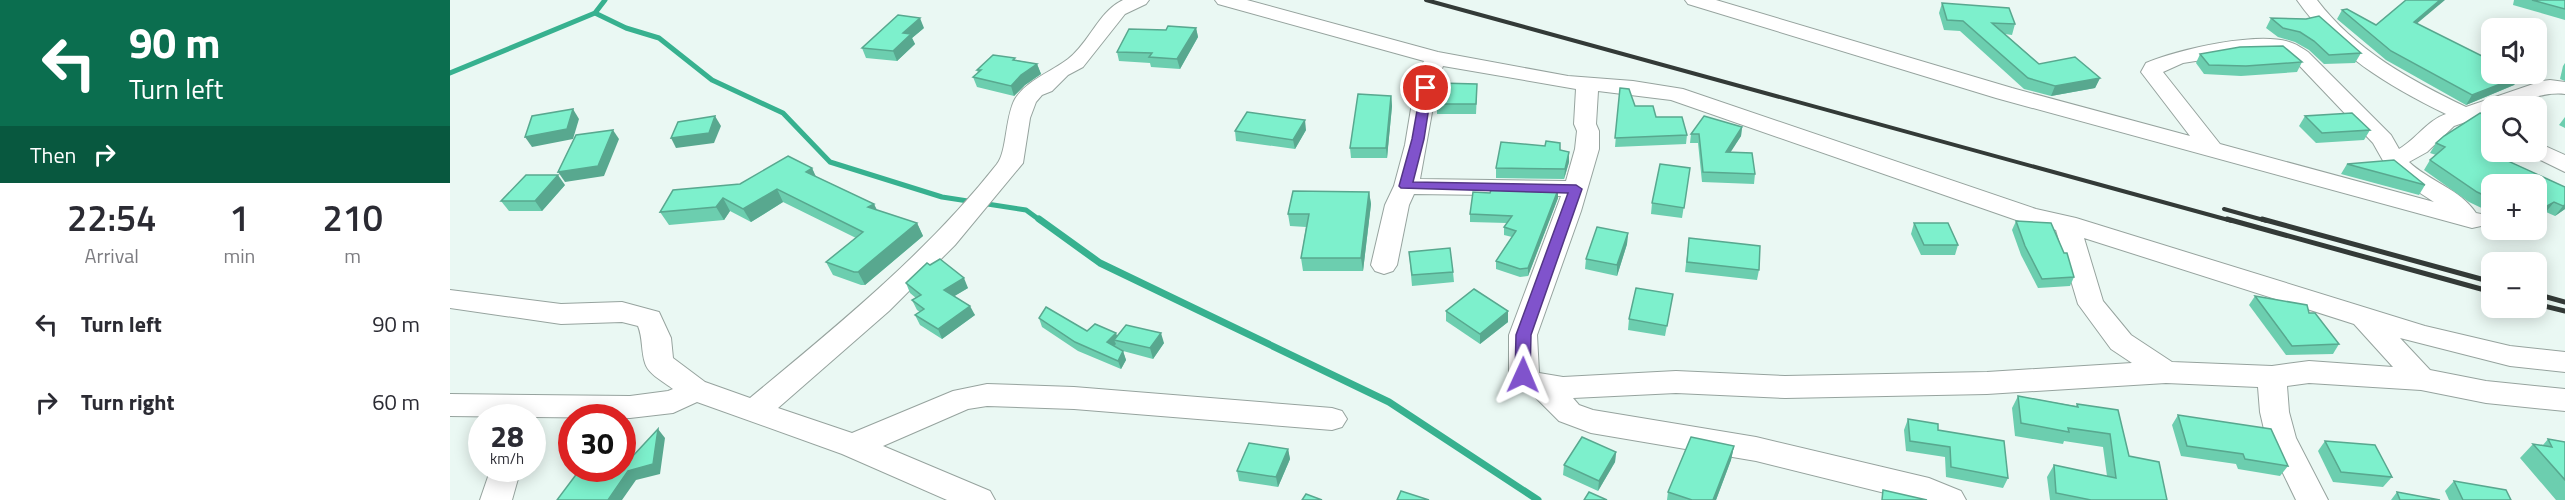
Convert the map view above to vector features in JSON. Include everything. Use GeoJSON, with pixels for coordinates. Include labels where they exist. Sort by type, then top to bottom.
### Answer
{"type":"FeatureCollection","features":[{"type":"Feature","properties":{"kind":"street"},"geometry":{"type":"LineString","coordinates":[[754,411],[880,304],[946,239],[1011,163],[1019,118],[1025,101],[1034,90],[1044,86],[1061,70],[1076,63],[1118,10],[1139,0]]}},
{"type":"Feature","properties":{"kind":"street"},"geometry":{"type":"LineString","coordinates":[[1225,0],[1436,58],[1587,85],[1634,87],[1675,94],[2031,216],[2067,224],[2424,336],[2510,356],[2565,363]]}},
{"type":"Feature","properties":{"kind":"street"},"geometry":{"type":"LineString","coordinates":[[1695,0],[2004,93],[2472,220],[2434,189],[2411,177],[2394,160],[2383,140],[2301,56],[2285,46],[2277,45],[2178,57],[2153,67],[2152,72],[2212,149]]}},
{"type":"Feature","properties":{"kind":"street"},"geometry":{"type":"LineString","coordinates":[[2307,0],[2325,24],[2368,61],[2412,89],[2481,119]]}},
{"type":"Feature","properties":{"kind":"street"},"geometry":{"type":"LineString","coordinates":[[1384,265],[1397,205],[1406,186],[1418,139],[1426,83],[1436,58]]}},
{"type":"Feature","properties":{"kind":"street"},"geometry":{"type":"LineString","coordinates":[[1587,85],[1585,124],[1588,131],[1587,149],[1576,189],[1523,335],[1523,375],[1529,381],[1543,387],[1676,382],[1785,387],[1987,383],[2166,372],[2272,377],[2309,372],[2421,379],[2486,392],[2565,400]]}},
{"type":"Feature","properties":{"kind":"street"},"geometry":{"type":"LineString","coordinates":[[2394,160],[2419,147],[2446,121],[2550,87],[2565,88]]}},
{"type":"Feature","properties":{"kind":"street"},"geometry":{"type":"LineString","coordinates":[[2547,155],[2565,165]]}},
{"type":"Feature","properties":{"kind":"street"},"geometry":{"type":"LineString","coordinates":[[1406,186],[1576,189]]}},
{"type":"Feature","properties":{"kind":"street"},"geometry":{"type":"LineString","coordinates":[[2067,224],[2091,304],[2096,312],[2121,342],[2166,372]]}},
{"type":"Feature","properties":{"kind":"street"},"geometry":{"type":"LineString","coordinates":[[450,299],[561,314],[622,312],[649,320],[657,338],[659,363],[695,390],[853,446],[979,500]]}},
{"type":"Feature","properties":{"kind":"street"},"geometry":{"type":"LineString","coordinates":[[2363,317],[2421,379]]}},
{"type":"Feature","properties":{"kind":"street"},"geometry":{"type":"LineString","coordinates":[[2272,377],[2273,407],[2283,444],[2308,488],[2312,500]]}},
{"type":"Feature","properties":{"kind":"street"},"geometry":{"type":"LineString","coordinates":[[1543,387],[1569,413],[1591,421],[1756,448],[1929,491],[1950,500]]}},
{"type":"Feature","properties":{"kind":"street"},"geometry":{"type":"LineString","coordinates":[[546,410],[630,407],[674,402],[695,390]]}},
{"type":"Feature","properties":{"kind":"street"},"geometry":{"type":"LineString","coordinates":[[853,446],[963,399],[987,394],[1085,398],[1332,419]]}},
{"type":"Feature","properties":{"kind":"street"},"geometry":{"type":"LineString","coordinates":[[450,405],[468,406]]}},
{"type":"Feature","properties":{"kind":"street"},"geometry":{"type":"LineString","coordinates":[[496,500],[502,482]]}},
{"type":"Feature","properties":{"kind":"building"},"geometry":{"type":"Polygon","coordinates":[[[2406,0],[2440,0],[2414,22],[2481,56],[2481,84],[2500,84],[2472,95],[2391,51],[2342,10],[2347,9],[2376,25],[2406,0]]]}},
{"type":"Feature","properties":{"kind":"building"},"geometry":{"type":"Polygon","coordinates":[[[2532,0],[2565,0],[2565,9],[2532,0]]]}},
{"type":"Feature","properties":{"kind":"building"},"geometry":{"type":"Polygon","coordinates":[[[1942,3],[2009,8],[2015,24],[1992,23],[2039,64],[2075,57],[2100,78],[2055,86],[2028,78],[1963,21],[1947,20],[1942,3]]]}},
{"type":"Feature","properties":{"kind":"building"},"geometry":{"type":"Polygon","coordinates":[[[898,15],[920,18],[903,33],[911,34],[893,51],[862,48],[898,15]]]}},
{"type":"Feature","properties":{"kind":"building"},"geometry":{"type":"Polygon","coordinates":[[[2319,16],[2361,53],[2329,55],[2300,32],[2283,28],[2271,18],[2306,19],[2319,16]]]}},
{"type":"Feature","properties":{"kind":"building"},"geometry":{"type":"Polygon","coordinates":[[[1168,26],[1196,28],[1177,59],[1149,57],[1152,53],[1117,52],[1129,29],[1166,30],[1168,26]]]}},
{"type":"Feature","properties":{"kind":"building"},"geometry":{"type":"Polygon","coordinates":[[[2283,46],[2302,62],[2246,66],[2209,65],[2200,54],[2240,47],[2283,46]]]}},
{"type":"Feature","properties":{"kind":"building"},"geometry":{"type":"Polygon","coordinates":[[[993,55],[1037,64],[1021,75],[1011,86],[973,77],[993,55]]]}},
{"type":"Feature","properties":{"kind":"building"},"geometry":{"type":"Polygon","coordinates":[[[1439,83],[1477,84],[1476,104],[1437,104],[1439,83]]]}},
{"type":"Feature","properties":{"kind":"building"},"geometry":{"type":"Polygon","coordinates":[[[1620,88],[1629,89],[1635,106],[1653,106],[1656,117],[1682,117],[1687,135],[1615,138],[1620,88]]]}},
{"type":"Feature","properties":{"kind":"building"},"geometry":{"type":"Polygon","coordinates":[[[1358,94],[1391,96],[1386,148],[1350,148],[1358,94]]]}},
{"type":"Feature","properties":{"kind":"building"},"geometry":{"type":"Polygon","coordinates":[[[573,109],[567,129],[525,137],[532,116],[573,109]]]}},
{"type":"Feature","properties":{"kind":"building"},"geometry":{"type":"Polygon","coordinates":[[[1247,112],[1305,120],[1293,140],[1235,131],[1247,112]]]}},
{"type":"Feature","properties":{"kind":"building"},"geometry":{"type":"Polygon","coordinates":[[[2352,113],[2370,130],[2322,133],[2305,116],[2352,113]]]}},
{"type":"Feature","properties":{"kind":"building"},"geometry":{"type":"Polygon","coordinates":[[[2480,113],[2481,162],[2510,162],[2536,174],[2481,174],[2481,194],[2430,160],[2445,147],[2436,143],[2480,113]]]}},
{"type":"Feature","properties":{"kind":"building"},"geometry":{"type":"Polygon","coordinates":[[[715,116],[709,133],[671,138],[678,122],[715,116]]]}},
{"type":"Feature","properties":{"kind":"building"},"geometry":{"type":"Polygon","coordinates":[[[1704,116],[1742,127],[1726,152],[1752,153],[1755,174],[1703,172],[1699,134],[1691,134],[1704,116]]]}},
{"type":"Feature","properties":{"kind":"building"},"geometry":{"type":"Polygon","coordinates":[[[613,130],[598,166],[558,172],[576,135],[613,130]]]}},
{"type":"Feature","properties":{"kind":"building"},"geometry":{"type":"Polygon","coordinates":[[[1546,141],[1560,143],[1560,150],[1569,152],[1565,169],[1496,168],[1501,142],[1545,146],[1546,141]]]}},
{"type":"Feature","properties":{"kind":"building"},"geometry":{"type":"Polygon","coordinates":[[[788,156],[812,168],[806,172],[874,204],[868,207],[917,223],[858,272],[854,272],[826,262],[863,232],[777,189],[743,209],[723,198],[716,207],[660,212],[673,190],[740,184],[788,156]]]}},
{"type":"Feature","properties":{"kind":"building"},"geometry":{"type":"Polygon","coordinates":[[[2394,160],[2425,185],[2347,164],[2394,160]]]}},
{"type":"Feature","properties":{"kind":"building"},"geometry":{"type":"Polygon","coordinates":[[[1660,164],[1690,168],[1684,208],[1652,203],[1660,164]]]}},
{"type":"Feature","properties":{"kind":"building"},"geometry":{"type":"Polygon","coordinates":[[[526,175],[558,175],[535,201],[501,201],[526,175]]]}},
{"type":"Feature","properties":{"kind":"building"},"geometry":{"type":"Polygon","coordinates":[[[2547,179],[2565,187],[2565,205],[2554,202],[2547,206],[2547,179]]]}},
{"type":"Feature","properties":{"kind":"building"},"geometry":{"type":"Polygon","coordinates":[[[1491,190],[1558,190],[1528,268],[1520,269],[1496,261],[1516,231],[1504,227],[1512,216],[1470,214],[1473,192],[1490,193],[1491,190]]]}},
{"type":"Feature","properties":{"kind":"building"},"geometry":{"type":"Polygon","coordinates":[[[1293,191],[1369,192],[1361,258],[1301,258],[1309,214],[1288,214],[1293,191]]]}},
{"type":"Feature","properties":{"kind":"building"},"geometry":{"type":"Polygon","coordinates":[[[2016,221],[2051,223],[2064,253],[2067,253],[2074,277],[2042,279],[2025,246],[2016,221]]]}},
{"type":"Feature","properties":{"kind":"building"},"geometry":{"type":"Polygon","coordinates":[[[1914,223],[1948,223],[1958,245],[1924,245],[1914,223]]]}},
{"type":"Feature","properties":{"kind":"building"},"geometry":{"type":"Polygon","coordinates":[[[1597,227],[1628,233],[1617,265],[1586,259],[1597,227]]]}},
{"type":"Feature","properties":{"kind":"building"},"geometry":{"type":"Polygon","coordinates":[[[1689,238],[1760,246],[1759,270],[1687,262],[1689,238]]]}},
{"type":"Feature","properties":{"kind":"building"},"geometry":{"type":"Polygon","coordinates":[[[1450,248],[1453,272],[1412,275],[1409,252],[1450,248]]]}},
{"type":"Feature","properties":{"kind":"building"},"geometry":{"type":"Polygon","coordinates":[[[940,259],[964,278],[944,290],[970,306],[938,329],[915,315],[924,309],[912,300],[921,295],[906,283],[927,263],[930,265],[940,259]]]}},
{"type":"Feature","properties":{"kind":"building"},"geometry":{"type":"Polygon","coordinates":[[[1636,288],[1673,294],[1667,326],[1629,319],[1636,288]]]}},
{"type":"Feature","properties":{"kind":"building"},"geometry":{"type":"Polygon","coordinates":[[[1474,289],[1508,311],[1480,334],[1446,311],[1474,289]]]}},
{"type":"Feature","properties":{"kind":"building"},"geometry":{"type":"Polygon","coordinates":[[[2255,296],[2307,305],[2309,313],[2315,313],[2339,344],[2292,346],[2255,296]]]}},
{"type":"Feature","properties":{"kind":"building"},"geometry":{"type":"Polygon","coordinates":[[[1046,307],[1087,331],[1095,324],[1116,333],[1107,342],[1123,351],[1118,361],[1075,342],[1039,318],[1046,307]]]}},
{"type":"Feature","properties":{"kind":"building"},"geometry":{"type":"Polygon","coordinates":[[[1126,325],[1161,333],[1150,348],[1114,340],[1126,325]]]}},
{"type":"Feature","properties":{"kind":"building"},"geometry":{"type":"Polygon","coordinates":[[[2018,396],[2078,407],[2077,404],[2118,410],[2129,456],[2159,462],[2167,500],[2091,500],[2056,493],[2054,465],[2116,478],[2110,434],[2068,428],[2069,432],[2021,423],[2018,396]]]}},
{"type":"Feature","properties":{"kind":"building"},"geometry":{"type":"Polygon","coordinates":[[[2178,415],[2271,429],[2288,466],[2245,459],[2243,454],[2187,446],[2178,415]]]}},
{"type":"Feature","properties":{"kind":"building"},"geometry":{"type":"Polygon","coordinates":[[[1908,419],[1938,424],[1938,430],[2004,441],[2008,478],[1951,467],[1950,447],[1910,441],[1908,419]]]}},
{"type":"Feature","properties":{"kind":"building"},"geometry":{"type":"Polygon","coordinates":[[[658,429],[653,464],[636,469],[636,453],[658,429]]]}},
{"type":"Feature","properties":{"kind":"building"},"geometry":{"type":"Polygon","coordinates":[[[1582,437],[1616,452],[1599,481],[1564,465],[1582,437]]]}},
{"type":"Feature","properties":{"kind":"building"},"geometry":{"type":"Polygon","coordinates":[[[1691,437],[1734,446],[1713,500],[1692,500],[1668,492],[1691,437]]]}},
{"type":"Feature","properties":{"kind":"building"},"geometry":{"type":"Polygon","coordinates":[[[2548,439],[2565,442],[2565,480],[2533,444],[2552,447],[2548,439]]]}},
{"type":"Feature","properties":{"kind":"building"},"geometry":{"type":"Polygon","coordinates":[[[2325,441],[2375,445],[2392,477],[2341,472],[2325,441]]]}},
{"type":"Feature","properties":{"kind":"building"},"geometry":{"type":"Polygon","coordinates":[[[1249,443],[1288,449],[1276,477],[1237,471],[1249,443]]]}},
{"type":"Feature","properties":{"kind":"building"},"geometry":{"type":"Polygon","coordinates":[[[2454,481],[2506,490],[2511,500],[2463,500],[2454,481]]]}},
{"type":"Feature","properties":{"kind":"building"},"geometry":{"type":"Polygon","coordinates":[[[570,482],[620,482],[608,500],[557,500],[570,482]]]}},
{"type":"Feature","properties":{"kind":"building"},"geometry":{"type":"Polygon","coordinates":[[[1883,490],[1927,500],[1882,500],[1883,490]]]}},
{"type":"Feature","properties":{"kind":"building"},"geometry":{"type":"Polygon","coordinates":[[[1401,491],[1429,500],[1397,500],[1401,491]]]}},
{"type":"Feature","properties":{"kind":"building"},"geometry":{"type":"Polygon","coordinates":[[[1589,492],[1607,500],[1584,500],[1589,492]]]}},
{"type":"Feature","properties":{"kind":"building"},"geometry":{"type":"Polygon","coordinates":[[[2397,492],[2440,500],[2400,500],[2397,492]]]}},
{"type":"Feature","properties":{"kind":"building"},"geometry":{"type":"Polygon","coordinates":[[[1306,494],[1322,500],[1302,500],[1306,494]]]}},
{"type":"Feature","properties":{"kind":"waterway"},"geometry":{"type":"LineString","coordinates":[[595,13],[605,0]]}},
{"type":"Feature","properties":{"kind":"waterway"},"geometry":{"type":"LineString","coordinates":[[450,73],[595,13]]}},
{"type":"Feature","properties":{"kind":"waterway"},"geometry":{"type":"LineString","coordinates":[[595,13],[626,28],[659,38],[712,80],[783,113],[830,162],[942,197],[1026,210],[1041,221]]}},
{"type":"Feature","properties":{"kind":"waterway"},"geometry":{"type":"LineString","coordinates":[[1039,219],[1100,263],[1389,402],[1538,500]]}},
{"type":"Feature","properties":{"kind":"railway"},"geometry":{"type":"LineString","coordinates":[[1426,0],[2232,221]]}},
{"type":"Feature","properties":{"kind":"railway"},"geometry":{"type":"LineString","coordinates":[[2224,209],[2267,221]]}},
{"type":"Feature","properties":{"kind":"railway"},"geometry":{"type":"LineString","coordinates":[[2227,219],[2481,289]]}},
{"type":"Feature","properties":{"kind":"railway"},"geometry":{"type":"LineString","coordinates":[[2262,219],[2481,279]]}},
{"type":"Feature","properties":{"kind":"railway"},"geometry":{"type":"LineString","coordinates":[[2547,297],[2565,302]]}},
{"type":"Feature","properties":{"kind":"railway"},"geometry":{"type":"LineString","coordinates":[[2547,307],[2565,311]]}},
{"type":"Feature","properties":{"kind":"route"},"geometry":{"type":"LineString","coordinates":[[1426,88],[1418,139],[1406,186],[1576,189],[1523,335],[1523,375]]}}]}
